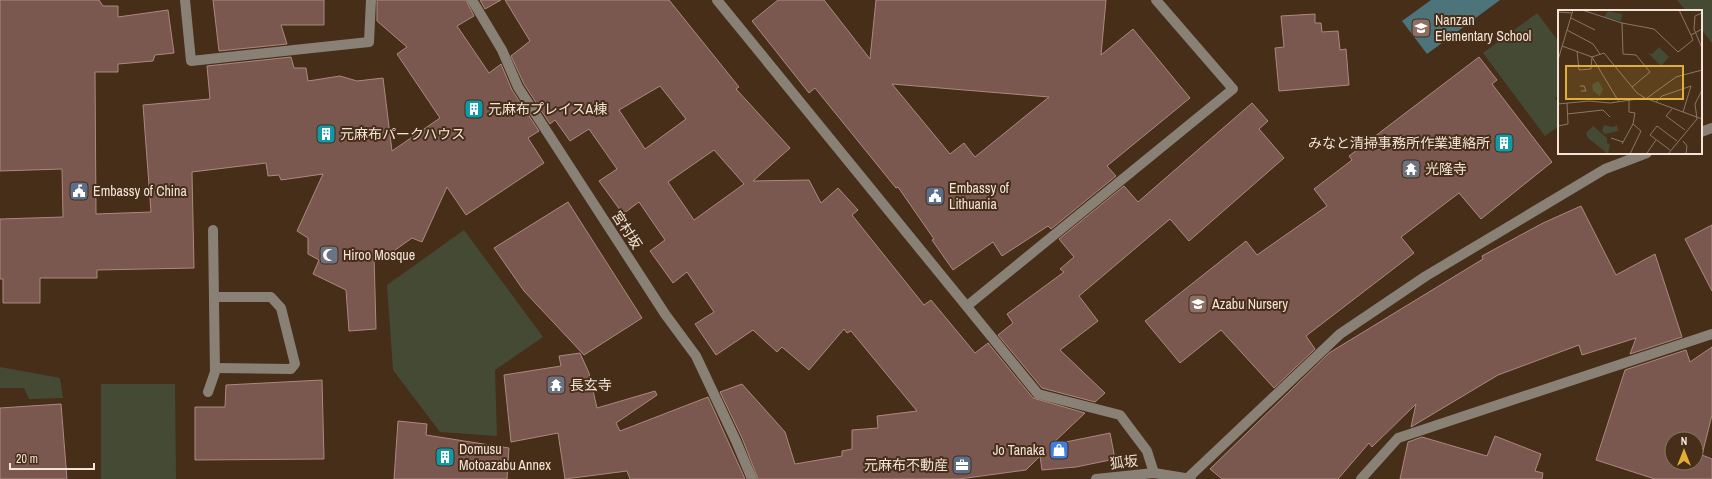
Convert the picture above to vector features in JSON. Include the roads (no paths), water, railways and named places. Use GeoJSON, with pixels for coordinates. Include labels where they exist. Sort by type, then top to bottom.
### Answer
{"type":"FeatureCollection","features":[{"type":"Feature","properties":{"kind":"street"},"geometry":{"type":"LineString","coordinates":[[185,0],[191,60],[369,42],[371,0]]}},
{"type":"Feature","properties":{"kind":"street","name":"宮村坂"},"geometry":{"type":"LineString","coordinates":[[472,0],[502,50],[518,87],[661,307],[696,356],[752,479]]}},
{"type":"Feature","properties":{"kind":"street"},"geometry":{"type":"LineString","coordinates":[[717,0],[1038,394],[1120,415],[1147,452],[1154,473]]}},
{"type":"Feature","properties":{"kind":"street"},"geometry":{"type":"LineString","coordinates":[[967,306],[1233,89],[1156,0]]}},
{"type":"Feature","properties":{"kind":"street"},"geometry":{"type":"LineString","coordinates":[[1702,132],[1712,128]]}},
{"type":"Feature","properties":{"kind":"street"},"geometry":{"type":"LineString","coordinates":[[1190,478],[1340,334],[1426,276],[1606,169],[1644,154]]}},
{"type":"Feature","properties":{"kind":"street"},"geometry":{"type":"LineString","coordinates":[[208,392],[215,372],[213,230]]}},
{"type":"Feature","properties":{"kind":"street"},"geometry":{"type":"LineString","coordinates":[[214,297],[271,297],[281,308],[295,364],[290,369],[215,368]]}},
{"type":"Feature","properties":{"kind":"street"},"geometry":{"type":"LineString","coordinates":[[1361,479],[1398,438],[1712,334]]}},
{"type":"Feature","properties":{"kind":"street","name":"狐坂"},"geometry":{"type":"LineString","coordinates":[[1096,479],[1154,473],[1190,478]]}},
{"type":"Feature","properties":{"kind":"water"},"geometry":{"type":"Polygon","coordinates":[[[1431,0],[1500,0],[1427,54],[1402,21],[1431,0]]]}},
{"type":"Feature","properties":{"kind":"place","name":"Nanzan Elementary School"},"geometry":{"type":"Point","coordinates":[1421,28]}},
{"type":"Feature","properties":{"kind":"place","name":"元麻布プレイスA棟"},"geometry":{"type":"Point","coordinates":[474,109]}},
{"type":"Feature","properties":{"kind":"place","name":"元麻布パークハウス"},"geometry":{"type":"Point","coordinates":[326,134]}},
{"type":"Feature","properties":{"kind":"place","name":"みなと清掃事務所作業連絡所"},"geometry":{"type":"Point","coordinates":[1504,143]}},
{"type":"Feature","properties":{"kind":"place","name":"光隆寺"},"geometry":{"type":"Point","coordinates":[1411,169]}},
{"type":"Feature","properties":{"kind":"place","name":"Embassy of China"},"geometry":{"type":"Point","coordinates":[79,191]}},
{"type":"Feature","properties":{"kind":"place","name":"Embassy of Lithuania"},"geometry":{"type":"Point","coordinates":[935,196]}},
{"type":"Feature","properties":{"kind":"place","name":"Hiroo Mosque"},"geometry":{"type":"Point","coordinates":[329,255]}},
{"type":"Feature","properties":{"kind":"place","name":"Azabu Nursery"},"geometry":{"type":"Point","coordinates":[1198,304]}},
{"type":"Feature","properties":{"kind":"place","name":"長玄寺"},"geometry":{"type":"Point","coordinates":[556,385]}},
{"type":"Feature","properties":{"kind":"place","name":"Jo Tanaka"},"geometry":{"type":"Point","coordinates":[1059,450]}},
{"type":"Feature","properties":{"kind":"place","name":"Domusu Motoazabu Annex"},"geometry":{"type":"Point","coordinates":[445,457]}},
{"type":"Feature","properties":{"kind":"place","name":"元麻布不動産"},"geometry":{"type":"Point","coordinates":[962,465]}}]}
